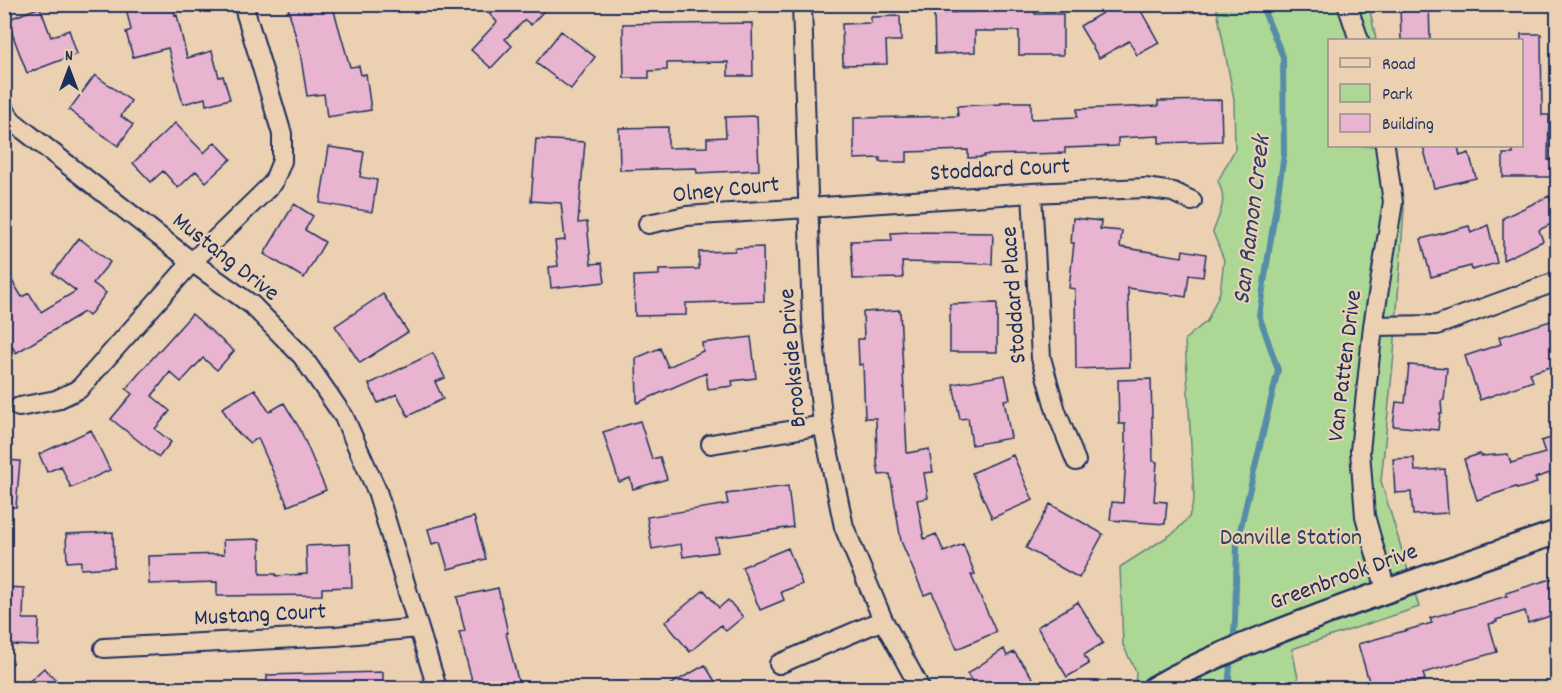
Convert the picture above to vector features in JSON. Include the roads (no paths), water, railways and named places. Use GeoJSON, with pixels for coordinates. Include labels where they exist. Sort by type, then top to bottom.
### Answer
{"type":"FeatureCollection","features":[{"type":"Feature","properties":{"kind":"street"},"geometry":{"type":"LineString","coordinates":[[19,407],[56,400],[79,389],[192,262],[273,183],[282,161],[282,134],[243,4]]}},
{"type":"Feature","properties":{"kind":"street","name":"Brookside Drive"},"geometry":{"type":"LineString","coordinates":[[802,4],[812,322],[823,425],[844,527],[883,620],[920,688]]}},
{"type":"Feature","properties":{"kind":"street"},"geometry":{"type":"LineString","coordinates":[[1347,4],[1359,39]]}},
{"type":"Feature","properties":{"kind":"street","name":"Mustang Drive"},"geometry":{"type":"LineString","coordinates":[[7,118],[192,262],[252,304],[302,356],[344,417],[377,491],[437,688]]}},
{"type":"Feature","properties":{"kind":"street","name":"Van Patten Drive"},"geometry":{"type":"LineString","coordinates":[[1385,147],[1393,202],[1373,326],[1360,451],[1365,516],[1386,590]]}},
{"type":"Feature","properties":{"kind":"street","name":"Stoddard Court"},"geometry":{"type":"LineString","coordinates":[[808,207],[1145,188],[1173,192],[1192,201]]}},
{"type":"Feature","properties":{"kind":"street","name":"Stoddard Place"},"geometry":{"type":"LineString","coordinates":[[1032,193],[1041,357],[1056,411],[1076,460]]}},
{"type":"Feature","properties":{"kind":"street","name":"Olney Court"},"geometry":{"type":"LineString","coordinates":[[648,224],[686,216],[808,207]]}},
{"type":"Feature","properties":{"kind":"street"},"geometry":{"type":"LineString","coordinates":[[1373,326],[1437,325],[1557,281]]}},
{"type":"Feature","properties":{"kind":"street"},"geometry":{"type":"LineString","coordinates":[[711,444],[823,425]]}},
{"type":"Feature","properties":{"kind":"street","name":"Greenbrook Drive"},"geometry":{"type":"LineString","coordinates":[[1154,688],[1185,670],[1277,631],[1386,590],[1557,532]]}},
{"type":"Feature","properties":{"kind":"street"},"geometry":{"type":"LineString","coordinates":[[779,664],[883,620]]}},
{"type":"Feature","properties":{"kind":"street","name":"Mustang Court"},"geometry":{"type":"LineString","coordinates":[[104,648],[336,636],[418,628]]}},
{"type":"Feature","properties":{"kind":"waterway","name":"San Ramon Creek"},"geometry":{"type":"LineString","coordinates":[[1233,643],[1237,543],[1278,370],[1259,315],[1284,155],[1283,57],[1261,4]]}},
{"type":"Feature","properties":{"kind":"waterway","name":"San Ramon Creek"},"geometry":{"type":"LineString","coordinates":[[1228,688],[1231,656]]}},
{"type":"Feature","properties":{"kind":"park label","name":"Danville Station"},"geometry":{"type":"Point","coordinates":[1291,539]}}]}
